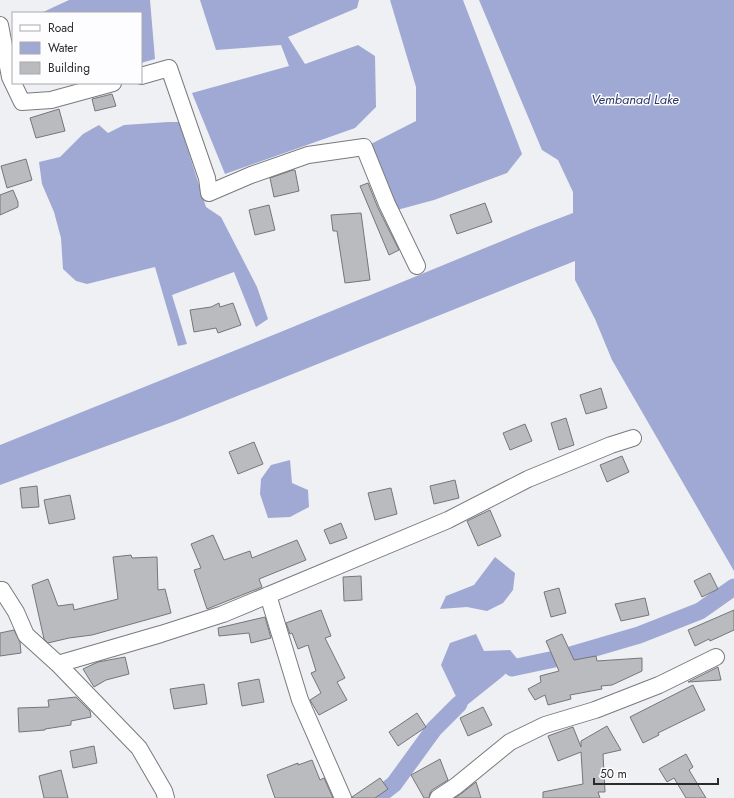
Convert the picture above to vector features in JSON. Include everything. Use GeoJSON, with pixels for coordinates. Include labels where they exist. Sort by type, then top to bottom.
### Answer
{"type":"FeatureCollection","features":[{"type":"Feature","properties":{"kind":"street"},"geometry":{"type":"LineString","coordinates":[[0,25],[12,81]]}},
{"type":"Feature","properties":{"kind":"street"},"geometry":{"type":"LineString","coordinates":[[142,76],[168,68],[207,178],[209,193],[251,175],[308,155],[364,146],[387,204],[417,266]]}},
{"type":"Feature","properties":{"kind":"street"},"geometry":{"type":"LineString","coordinates":[[13,84],[22,102],[50,100],[109,84]]}},
{"type":"Feature","properties":{"kind":"street"},"geometry":{"type":"LineString","coordinates":[[58,664],[223,614],[448,520],[528,479],[611,445],[633,438]]}},
{"type":"Feature","properties":{"kind":"street"},"geometry":{"type":"LineString","coordinates":[[0,590],[2,590],[16,612],[26,635],[58,664],[139,748],[164,791],[166,798]]}},
{"type":"Feature","properties":{"kind":"street"},"geometry":{"type":"LineString","coordinates":[[268,595],[300,700],[344,798]]}},
{"type":"Feature","properties":{"kind":"street"},"geometry":{"type":"LineString","coordinates":[[438,798],[456,786],[510,742],[545,725],[595,710],[659,685],[716,657]]}},
{"type":"Feature","properties":{"kind":"water"},"geometry":{"type":"Polygon","coordinates":[[[69,0],[150,0],[155,59],[142,63],[142,12],[43,12],[69,0]]]}},
{"type":"Feature","properties":{"kind":"water"},"geometry":{"type":"Polygon","coordinates":[[[200,0],[359,0],[357,8],[288,37],[305,64],[358,45],[375,56],[376,107],[355,128],[225,174],[192,93],[289,66],[281,45],[216,50],[200,0]]]}},
{"type":"Feature","properties":{"kind":"water"},"geometry":{"type":"Polygon","coordinates":[[[390,0],[463,0],[522,154],[507,173],[434,200],[397,210],[367,146],[416,121],[416,87],[390,0]]]}},
{"type":"Feature","properties":{"kind":"water","name":"Vembanad Lake"},"geometry":{"type":"Polygon","coordinates":[[[479,0],[734,0],[734,571],[612,360],[595,319],[575,280],[575,261],[175,421],[0,485],[0,445],[573,213],[573,192],[558,160],[542,150],[479,0]]]}},
{"type":"Feature","properties":{"kind":"water"},"geometry":{"type":"Polygon","coordinates":[[[179,122],[206,207],[221,217],[257,287],[268,319],[256,327],[234,272],[172,295],[187,344],[178,346],[155,267],[87,284],[76,281],[63,269],[61,238],[54,212],[42,184],[39,162],[60,157],[83,134],[99,125],[108,133],[124,125],[179,122]]]}},
{"type":"Feature","properties":{"kind":"water"},"geometry":{"type":"Polygon","coordinates":[[[290,460],[292,483],[308,490],[309,507],[290,517],[268,518],[260,494],[261,479],[271,465],[290,460]]]}},
{"type":"Feature","properties":{"kind":"water"},"geometry":{"type":"Polygon","coordinates":[[[495,557],[515,573],[513,590],[503,603],[487,611],[467,607],[440,609],[446,596],[474,585],[495,557]]]}},
{"type":"Feature","properties":{"kind":"water"},"geometry":{"type":"Polygon","coordinates":[[[476,634],[484,651],[510,650],[519,661],[502,677],[462,709],[441,665],[450,643],[476,634]]]}},
{"type":"Feature","properties":{"kind":"building"},"geometry":{"type":"Polygon","coordinates":[[[112,94],[116,106],[95,111],[92,99],[112,94]]]}},
{"type":"Feature","properties":{"kind":"building"},"geometry":{"type":"Polygon","coordinates":[[[59,109],[65,131],[36,138],[30,118],[59,109]]]}},
{"type":"Feature","properties":{"kind":"building"},"geometry":{"type":"Polygon","coordinates":[[[26,159],[32,180],[7,188],[1,166],[26,159]]]}},
{"type":"Feature","properties":{"kind":"building"},"geometry":{"type":"Polygon","coordinates":[[[295,170],[299,191],[274,197],[270,178],[295,170]]]}},
{"type":"Feature","properties":{"kind":"building"},"geometry":{"type":"Polygon","coordinates":[[[368,183],[378,208],[399,250],[389,255],[360,186],[368,183]]]}},
{"type":"Feature","properties":{"kind":"building"},"geometry":{"type":"Polygon","coordinates":[[[13,190],[18,202],[18,207],[0,215],[0,195],[13,190]]]}},
{"type":"Feature","properties":{"kind":"building"},"geometry":{"type":"Polygon","coordinates":[[[485,203],[492,222],[457,234],[450,215],[485,203]]]}},
{"type":"Feature","properties":{"kind":"building"},"geometry":{"type":"Polygon","coordinates":[[[269,205],[275,230],[255,235],[249,210],[269,205]]]}},
{"type":"Feature","properties":{"kind":"building"},"geometry":{"type":"Polygon","coordinates":[[[361,213],[370,280],[345,283],[337,231],[333,231],[331,215],[361,213]]]}},
{"type":"Feature","properties":{"kind":"building"},"geometry":{"type":"Polygon","coordinates":[[[219,303],[220,307],[233,303],[241,325],[218,333],[216,328],[194,332],[190,310],[211,307],[219,303]]]}},
{"type":"Feature","properties":{"kind":"building"},"geometry":{"type":"Polygon","coordinates":[[[601,388],[607,408],[586,414],[580,395],[601,388]]]}},
{"type":"Feature","properties":{"kind":"building"},"geometry":{"type":"Polygon","coordinates":[[[566,418],[574,445],[559,450],[551,423],[566,418]]]}},
{"type":"Feature","properties":{"kind":"building"},"geometry":{"type":"Polygon","coordinates":[[[525,424],[532,441],[510,450],[503,433],[525,424]]]}},
{"type":"Feature","properties":{"kind":"building"},"geometry":{"type":"Polygon","coordinates":[[[254,442],[263,464],[238,474],[229,452],[254,442]]]}},
{"type":"Feature","properties":{"kind":"building"},"geometry":{"type":"Polygon","coordinates":[[[622,456],[629,472],[607,482],[600,465],[622,456]]]}},
{"type":"Feature","properties":{"kind":"building"},"geometry":{"type":"Polygon","coordinates":[[[455,480],[459,498],[434,504],[430,486],[455,480]]]}},
{"type":"Feature","properties":{"kind":"building"},"geometry":{"type":"Polygon","coordinates":[[[37,486],[39,507],[22,508],[20,488],[37,486]]]}},
{"type":"Feature","properties":{"kind":"building"},"geometry":{"type":"Polygon","coordinates":[[[391,488],[397,514],[375,520],[368,493],[391,488]]]}},
{"type":"Feature","properties":{"kind":"building"},"geometry":{"type":"Polygon","coordinates":[[[70,495],[75,519],[49,524],[44,500],[70,495]]]}},
{"type":"Feature","properties":{"kind":"building"},"geometry":{"type":"Polygon","coordinates":[[[490,510],[501,536],[478,546],[467,521],[490,510]]]}},
{"type":"Feature","properties":{"kind":"building"},"geometry":{"type":"Polygon","coordinates":[[[341,523],[347,538],[330,544],[324,530],[341,523]]]}},
{"type":"Feature","properties":{"kind":"building"},"geometry":{"type":"Polygon","coordinates":[[[213,535],[224,560],[250,551],[252,558],[297,540],[306,560],[259,579],[262,587],[207,609],[194,570],[201,568],[191,544],[213,535]]]}},
{"type":"Feature","properties":{"kind":"building"},"geometry":{"type":"Polygon","coordinates":[[[131,555],[132,558],[157,557],[158,590],[165,589],[171,613],[92,635],[48,643],[44,639],[32,585],[48,579],[58,606],[73,604],[74,610],[118,599],[113,557],[131,555]]]}},
{"type":"Feature","properties":{"kind":"building"},"geometry":{"type":"Polygon","coordinates":[[[710,573],[718,589],[702,597],[694,581],[710,573]]]}},
{"type":"Feature","properties":{"kind":"building"},"geometry":{"type":"Polygon","coordinates":[[[361,576],[362,600],[344,601],[343,577],[361,576]]]}},
{"type":"Feature","properties":{"kind":"building"},"geometry":{"type":"Polygon","coordinates":[[[559,588],[566,613],[551,617],[544,592],[559,588]]]}},
{"type":"Feature","properties":{"kind":"building"},"geometry":{"type":"Polygon","coordinates":[[[645,598],[649,615],[621,621],[615,604],[645,598]]]}},
{"type":"Feature","properties":{"kind":"building"},"geometry":{"type":"Polygon","coordinates":[[[321,610],[331,636],[325,638],[345,678],[337,682],[347,700],[319,715],[310,700],[321,693],[311,673],[316,671],[308,645],[298,649],[292,633],[290,634],[286,623],[321,610]]]}},
{"type":"Feature","properties":{"kind":"building"},"geometry":{"type":"Polygon","coordinates":[[[734,610],[734,630],[695,646],[688,630],[734,610]]]}},
{"type":"Feature","properties":{"kind":"building"},"geometry":{"type":"Polygon","coordinates":[[[265,617],[271,638],[251,643],[249,633],[219,636],[218,628],[265,617]]]}},
{"type":"Feature","properties":{"kind":"building"},"geometry":{"type":"Polygon","coordinates":[[[14,630],[20,642],[21,653],[0,656],[0,633],[14,630]]]}},
{"type":"Feature","properties":{"kind":"building"},"geometry":{"type":"Polygon","coordinates":[[[562,634],[574,660],[596,656],[597,661],[642,658],[642,671],[612,685],[601,686],[602,689],[570,695],[571,699],[548,705],[545,695],[535,700],[528,689],[541,682],[540,676],[559,671],[546,641],[562,634]]]}},
{"type":"Feature","properties":{"kind":"building"},"geometry":{"type":"Polygon","coordinates":[[[125,657],[129,674],[106,680],[94,687],[83,669],[98,662],[125,657]]]}},
{"type":"Feature","properties":{"kind":"building"},"geometry":{"type":"Polygon","coordinates":[[[718,667],[721,680],[688,682],[718,667]]]}},
{"type":"Feature","properties":{"kind":"building"},"geometry":{"type":"Polygon","coordinates":[[[259,679],[264,702],[242,706],[238,683],[259,679]]]}},
{"type":"Feature","properties":{"kind":"building"},"geometry":{"type":"Polygon","coordinates":[[[204,684],[207,704],[174,709],[170,689],[204,684]]]}},
{"type":"Feature","properties":{"kind":"building"},"geometry":{"type":"Polygon","coordinates":[[[693,685],[705,710],[658,733],[659,735],[643,743],[630,717],[693,685]]]}},
{"type":"Feature","properties":{"kind":"building"},"geometry":{"type":"Polygon","coordinates":[[[76,697],[90,711],[91,717],[71,721],[71,725],[45,730],[19,732],[18,708],[49,707],[48,700],[76,697]]]}},
{"type":"Feature","properties":{"kind":"building"},"geometry":{"type":"Polygon","coordinates":[[[483,707],[492,725],[468,736],[460,718],[483,707]]]}},
{"type":"Feature","properties":{"kind":"building"},"geometry":{"type":"Polygon","coordinates":[[[417,713],[426,727],[398,746],[389,732],[417,713]]]}},
{"type":"Feature","properties":{"kind":"building"},"geometry":{"type":"Polygon","coordinates":[[[607,726],[621,750],[603,754],[605,792],[598,792],[600,798],[543,798],[543,792],[583,784],[581,752],[558,761],[548,736],[573,727],[581,747],[581,741],[607,726]]]}},
{"type":"Feature","properties":{"kind":"building"},"geometry":{"type":"Polygon","coordinates":[[[94,746],[97,763],[73,768],[70,751],[94,746]]]}},
{"type":"Feature","properties":{"kind":"building"},"geometry":{"type":"Polygon","coordinates":[[[686,754],[693,767],[689,770],[706,798],[686,798],[674,778],[667,782],[659,769],[686,754]]]}},
{"type":"Feature","properties":{"kind":"building"},"geometry":{"type":"Polygon","coordinates":[[[440,759],[448,780],[432,790],[429,798],[424,798],[411,775],[440,759]]]}},
{"type":"Feature","properties":{"kind":"building"},"geometry":{"type":"Polygon","coordinates":[[[312,760],[320,780],[324,778],[333,798],[275,798],[267,775],[298,763],[298,765],[312,760]]]}},
{"type":"Feature","properties":{"kind":"building"},"geometry":{"type":"Polygon","coordinates":[[[61,770],[68,798],[44,798],[39,776],[61,770]]]}},
{"type":"Feature","properties":{"kind":"building"},"geometry":{"type":"Polygon","coordinates":[[[380,778],[388,789],[375,798],[352,798],[352,797],[380,778]]]}},
{"type":"Feature","properties":{"kind":"building"},"geometry":{"type":"Polygon","coordinates":[[[476,782],[481,798],[455,798],[462,793],[476,782]]]}},
{"type":"Feature","properties":{"kind":"waterway"},"geometry":{"type":"LineString","coordinates":[[512,668],[564,657],[639,635],[700,611],[734,587]]}},
{"type":"Feature","properties":{"kind":"waterway"},"geometry":{"type":"LineString","coordinates":[[376,798],[394,784],[434,729],[459,704]]}}]}
